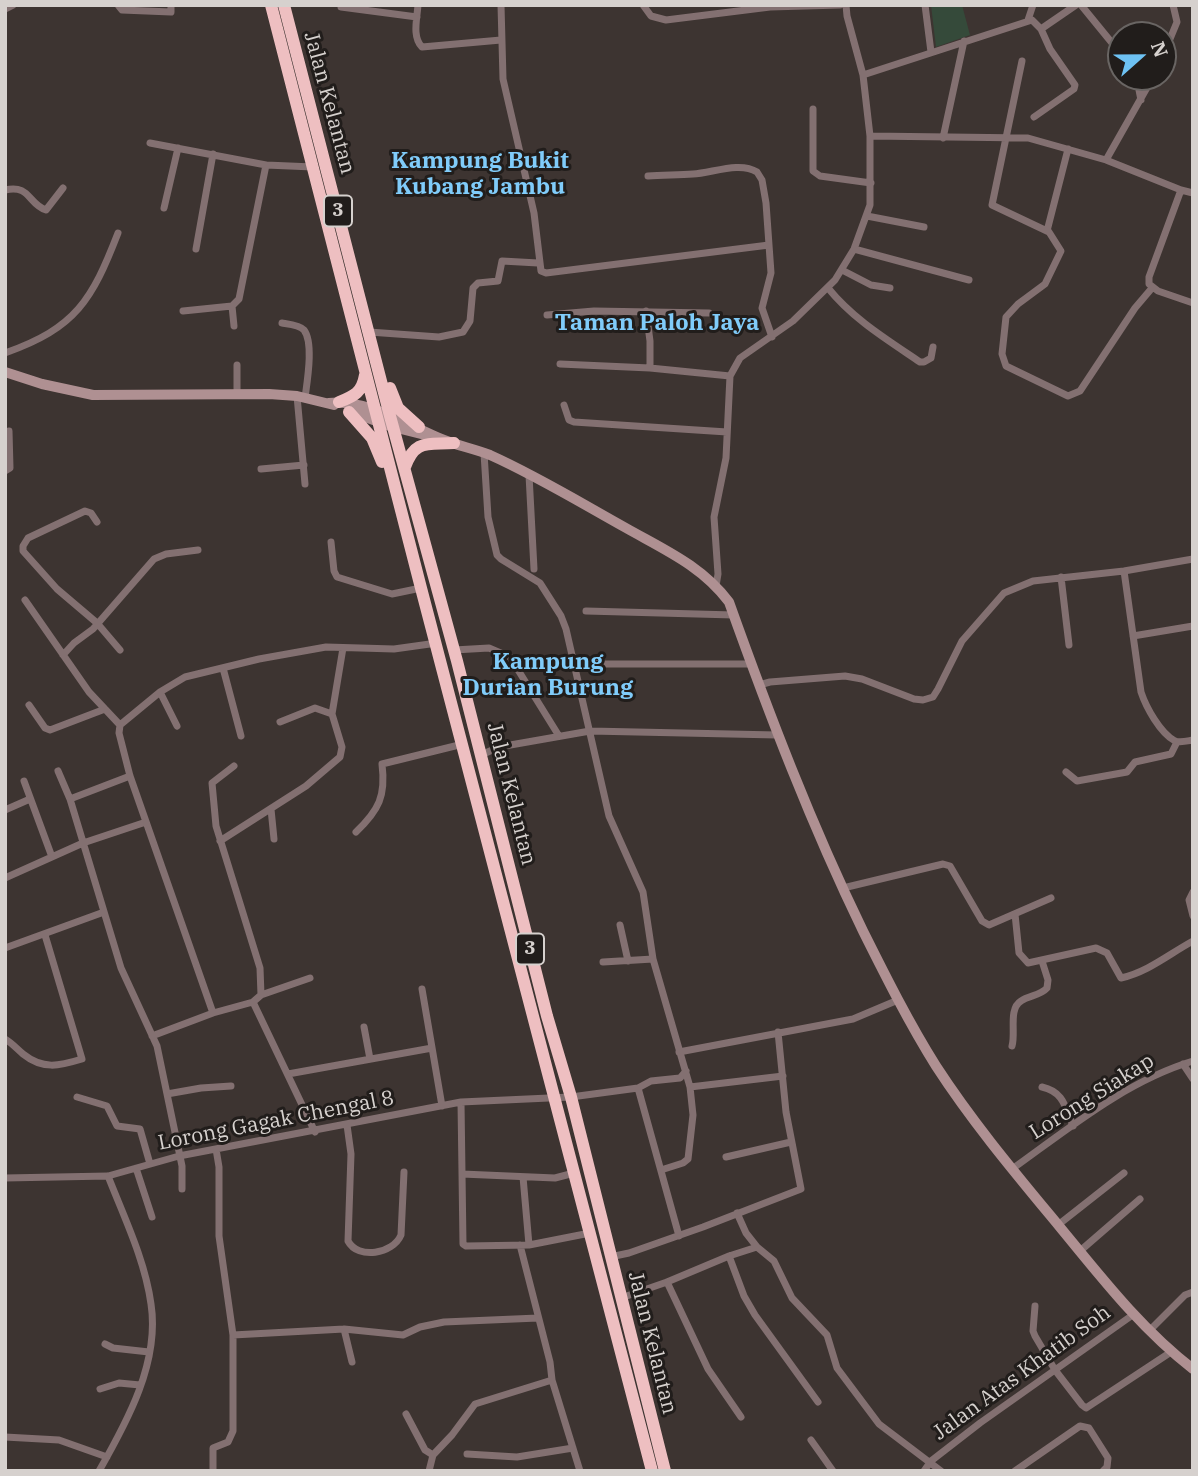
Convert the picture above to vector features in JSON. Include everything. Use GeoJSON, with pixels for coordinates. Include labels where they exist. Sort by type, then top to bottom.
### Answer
{"type":"FeatureCollection","features":[{"type":"Feature","properties":{"kind":"highway","name":"Jalan Kelantan"},"geometry":{"type":"LineString","coordinates":[[275,6],[366,372],[405,467],[456,655],[665,1471]]}},
{"type":"Feature","properties":{"kind":"highway","name":"Jalan Kelantan"},"geometry":{"type":"LineString","coordinates":[[275,6],[369,332],[400,507],[652,1471]]}},
{"type":"Feature","properties":{"kind":"highway"},"geometry":{"type":"LineString","coordinates":[[374,352],[398,408],[419,427]]}},
{"type":"Feature","properties":{"kind":"highway"},"geometry":{"type":"LineString","coordinates":[[334,402],[354,396],[363,387],[366,372]]}},
{"type":"Feature","properties":{"kind":"highway"},"geometry":{"type":"LineString","coordinates":[[349,412],[372,438],[400,507]]}},
{"type":"Feature","properties":{"kind":"highway"},"geometry":{"type":"LineString","coordinates":[[405,467],[410,453],[416,448],[454,443]]}},
{"type":"Feature","properties":{"kind":"highway"},"geometry":{"type":"LineString","coordinates":[[449,688],[454,683],[456,655]]}},
{"type":"Feature","properties":{"kind":"street"},"geometry":{"type":"LineString","coordinates":[[5,9],[13,5]]}},
{"type":"Feature","properties":{"kind":"street"},"geometry":{"type":"LineString","coordinates":[[118,5],[122,10],[160,13],[171,12],[171,5]]}},
{"type":"Feature","properties":{"kind":"street"},"geometry":{"type":"LineString","coordinates":[[418,5],[416,37],[422,47],[501,40]]}},
{"type":"Feature","properties":{"kind":"street"},"geometry":{"type":"LineString","coordinates":[[501,5],[503,79],[534,213],[541,271],[546,273],[769,245]]}},
{"type":"Feature","properties":{"kind":"street"},"geometry":{"type":"LineString","coordinates":[[643,5],[651,16],[666,20],[770,7],[840,5]]}},
{"type":"Feature","properties":{"kind":"street"},"geometry":{"type":"LineString","coordinates":[[716,586],[718,574],[714,517],[726,458],[730,376],[740,358],[793,321],[828,288],[854,249],[867,216],[871,183],[870,136],[863,75],[846,16],[846,5]]}},
{"type":"Feature","properties":{"kind":"street"},"geometry":{"type":"LineString","coordinates":[[925,5],[931,52]]}},
{"type":"Feature","properties":{"kind":"street"},"geometry":{"type":"LineString","coordinates":[[1028,20],[1033,5]]}},
{"type":"Feature","properties":{"kind":"street"},"geometry":{"type":"LineString","coordinates":[[1041,29],[1076,5]]}},
{"type":"Feature","properties":{"kind":"street"},"geometry":{"type":"LineString","coordinates":[[1082,5],[1107,36]]}},
{"type":"Feature","properties":{"kind":"street"},"geometry":{"type":"LineString","coordinates":[[341,7],[417,18]]}},
{"type":"Feature","properties":{"kind":"street"},"geometry":{"type":"LineString","coordinates":[[863,75],[1028,20],[1041,29],[1050,49],[1075,85],[1074,89],[1034,117]]}},
{"type":"Feature","properties":{"kind":"street"},"geometry":{"type":"LineString","coordinates":[[943,138],[964,41]]}},
{"type":"Feature","properties":{"kind":"street"},"geometry":{"type":"LineString","coordinates":[[1022,61],[992,205],[1047,231],[1061,251],[1045,284],[1018,304],[1006,317],[1002,354],[1008,369],[1064,395],[1076,395],[1135,308],[1152,288]]}},
{"type":"Feature","properties":{"kind":"street"},"geometry":{"type":"LineString","coordinates":[[1139,91],[1141,100]]}},
{"type":"Feature","properties":{"kind":"street"},"geometry":{"type":"LineString","coordinates":[[1106,160],[1146,91]]}},
{"type":"Feature","properties":{"kind":"street"},"geometry":{"type":"LineString","coordinates":[[813,109],[813,171],[820,176],[871,183]]}},
{"type":"Feature","properties":{"kind":"street"},"geometry":{"type":"LineString","coordinates":[[870,136],[1028,138],[1106,160],[1193,193]]}},
{"type":"Feature","properties":{"kind":"street"},"geometry":{"type":"LineString","coordinates":[[150,143],[266,165],[313,167]]}},
{"type":"Feature","properties":{"kind":"street"},"geometry":{"type":"LineString","coordinates":[[164,208],[178,148]]}},
{"type":"Feature","properties":{"kind":"street"},"geometry":{"type":"LineString","coordinates":[[1047,231],[1068,149]]}},
{"type":"Feature","properties":{"kind":"street"},"geometry":{"type":"LineString","coordinates":[[196,249],[213,154]]}},
{"type":"Feature","properties":{"kind":"street"},"geometry":{"type":"LineString","coordinates":[[183,311],[232,306],[239,299],[266,165]]}},
{"type":"Feature","properties":{"kind":"street"},"geometry":{"type":"LineString","coordinates":[[648,176],[754,169],[762,180],[771,273],[762,308],[772,337]]}},
{"type":"Feature","properties":{"kind":"street"},"geometry":{"type":"LineString","coordinates":[[5,190],[15,188],[26,191],[40,208],[46,210],[64,188]]}},
{"type":"Feature","properties":{"kind":"street"},"geometry":{"type":"LineString","coordinates":[[1152,288],[1149,277],[1181,190]]}},
{"type":"Feature","properties":{"kind":"street"},"geometry":{"type":"LineString","coordinates":[[867,216],[924,228]]}},
{"type":"Feature","properties":{"kind":"street"},"geometry":{"type":"LineString","coordinates":[[5,353],[66,323],[84,304],[101,276],[118,233]]}},
{"type":"Feature","properties":{"kind":"street"},"geometry":{"type":"LineString","coordinates":[[854,249],[969,279]]}},
{"type":"Feature","properties":{"kind":"street"},"geometry":{"type":"LineString","coordinates":[[369,332],[439,337],[463,332],[470,321],[473,288],[478,283],[498,281],[502,261],[538,262]]}},
{"type":"Feature","properties":{"kind":"street"},"geometry":{"type":"LineString","coordinates":[[842,270],[871,285],[890,288]]}},
{"type":"Feature","properties":{"kind":"street"},"geometry":{"type":"LineString","coordinates":[[828,288],[857,319],[920,362],[930,358],[933,347]]}},
{"type":"Feature","properties":{"kind":"street"},"geometry":{"type":"LineString","coordinates":[[1152,288],[1193,303]]}},
{"type":"Feature","properties":{"kind":"street"},"geometry":{"type":"LineString","coordinates":[[232,306],[234,326]]}},
{"type":"Feature","properties":{"kind":"street"},"geometry":{"type":"LineString","coordinates":[[547,315],[594,311],[709,313]]}},
{"type":"Feature","properties":{"kind":"street"},"geometry":{"type":"LineString","coordinates":[[646,311],[650,368]]}},
{"type":"Feature","properties":{"kind":"street"},"geometry":{"type":"LineString","coordinates":[[282,323],[299,327],[305,333],[309,356],[301,397],[305,484]]}},
{"type":"Feature","properties":{"kind":"street"},"geometry":{"type":"LineString","coordinates":[[559,364],[650,368],[730,376]]}},
{"type":"Feature","properties":{"kind":"street"},"geometry":{"type":"LineString","coordinates":[[237,365],[237,393]]}},
{"type":"Feature","properties":{"kind":"street"},"geometry":{"type":"LineString","coordinates":[[5,372],[93,395],[237,393],[334,402],[429,438],[484,453],[529,475],[704,573],[729,602],[777,735],[820,842],[898,1000],[936,1066],[1012,1169],[1080,1251],[1149,1331],[1193,1369]]}},
{"type":"Feature","properties":{"kind":"street"},"geometry":{"type":"LineString","coordinates":[[334,402],[349,412],[419,427],[440,439]]}},
{"type":"Feature","properties":{"kind":"street"},"geometry":{"type":"LineString","coordinates":[[564,405],[569,420],[574,422],[727,432]]}},
{"type":"Feature","properties":{"kind":"street"},"geometry":{"type":"LineString","coordinates":[[5,471],[10,468],[9,431]]}},
{"type":"Feature","properties":{"kind":"street"},"geometry":{"type":"LineString","coordinates":[[484,453],[488,517],[497,555],[540,583],[561,616],[609,816],[643,892],[653,959],[686,1071],[693,1115],[688,1159],[661,1170]]}},
{"type":"Feature","properties":{"kind":"street"},"geometry":{"type":"LineString","coordinates":[[261,469],[304,465]]}},
{"type":"Feature","properties":{"kind":"street"},"geometry":{"type":"LineString","coordinates":[[529,475],[534,569]]}},
{"type":"Feature","properties":{"kind":"street"},"geometry":{"type":"LineString","coordinates":[[97,522],[92,513],[85,511],[28,538],[23,546],[25,556],[57,589],[97,623],[120,650]]}},
{"type":"Feature","properties":{"kind":"street"},"geometry":{"type":"LineString","coordinates":[[331,542],[337,577],[392,594],[421,588]]}},
{"type":"Feature","properties":{"kind":"street"},"geometry":{"type":"LineString","coordinates":[[63,655],[89,633],[154,559],[166,554],[198,550]]}},
{"type":"Feature","properties":{"kind":"street"},"geometry":{"type":"LineString","coordinates":[[759,685],[845,676],[862,679],[914,699],[933,696],[939,690],[962,641],[999,597],[1033,581],[1124,571],[1193,559]]}},
{"type":"Feature","properties":{"kind":"street"},"geometry":{"type":"LineString","coordinates":[[1124,571],[1141,692],[1147,710],[1177,742]]}},
{"type":"Feature","properties":{"kind":"street"},"geometry":{"type":"LineString","coordinates":[[1061,577],[1069,645]]}},
{"type":"Feature","properties":{"kind":"street"},"geometry":{"type":"LineString","coordinates":[[25,600],[89,692],[120,725]]}},
{"type":"Feature","properties":{"kind":"street"},"geometry":{"type":"LineString","coordinates":[[586,611],[734,615]]}},
{"type":"Feature","properties":{"kind":"street"},"geometry":{"type":"LineString","coordinates":[[1133,636],[1193,626]]}},
{"type":"Feature","properties":{"kind":"street"},"geometry":{"type":"LineString","coordinates":[[213,1013],[130,776],[119,733],[120,725],[160,692],[185,677],[326,647],[394,649],[436,643]]}},
{"type":"Feature","properties":{"kind":"street"},"geometry":{"type":"LineString","coordinates":[[220,841],[306,786],[340,757],[342,747],[332,714],[343,648]]}},
{"type":"Feature","properties":{"kind":"street"},"geometry":{"type":"LineString","coordinates":[[456,655],[489,648],[510,657],[558,736]]}},
{"type":"Feature","properties":{"kind":"street"},"geometry":{"type":"LineString","coordinates":[[587,664],[752,664]]}},
{"type":"Feature","properties":{"kind":"street"},"geometry":{"type":"LineString","coordinates":[[223,668],[241,736]]}},
{"type":"Feature","properties":{"kind":"street"},"geometry":{"type":"LineString","coordinates":[[160,692],[177,726]]}},
{"type":"Feature","properties":{"kind":"street"},"geometry":{"type":"LineString","coordinates":[[29,705],[45,728],[50,730],[105,709]]}},
{"type":"Feature","properties":{"kind":"street"},"geometry":{"type":"LineString","coordinates":[[280,722],[315,708],[332,714]]}},
{"type":"Feature","properties":{"kind":"street"},"geometry":{"type":"LineString","coordinates":[[481,755],[499,747],[590,731],[777,735]]}},
{"type":"Feature","properties":{"kind":"street"},"geometry":{"type":"LineString","coordinates":[[1177,742],[1193,740]]}},
{"type":"Feature","properties":{"kind":"street"},"geometry":{"type":"LineString","coordinates":[[1066,772],[1077,781],[1127,772],[1132,763],[1171,754],[1177,742]]}},
{"type":"Feature","properties":{"kind":"street"},"geometry":{"type":"LineString","coordinates":[[356,832],[379,805],[385,785],[382,764],[463,744]]}},
{"type":"Feature","properties":{"kind":"street"},"geometry":{"type":"LineString","coordinates":[[234,766],[214,780],[211,786],[215,826],[260,968],[261,995]]}},
{"type":"Feature","properties":{"kind":"street"},"geometry":{"type":"LineString","coordinates":[[58,771],[70,799],[121,968],[160,1058],[182,1170],[181,1189]]}},
{"type":"Feature","properties":{"kind":"street"},"geometry":{"type":"LineString","coordinates":[[70,799],[130,776]]}},
{"type":"Feature","properties":{"kind":"street"},"geometry":{"type":"LineString","coordinates":[[23,781],[52,857]]}},
{"type":"Feature","properties":{"kind":"street"},"geometry":{"type":"LineString","coordinates":[[5,810],[30,799]]}},
{"type":"Feature","properties":{"kind":"street"},"geometry":{"type":"LineString","coordinates":[[271,809],[274,839]]}},
{"type":"Feature","properties":{"kind":"street"},"geometry":{"type":"LineString","coordinates":[[6,876],[83,843],[146,822]]}},
{"type":"Feature","properties":{"kind":"street"},"geometry":{"type":"LineString","coordinates":[[843,888],[943,864],[950,866],[989,925],[1051,898]]}},
{"type":"Feature","properties":{"kind":"street"},"geometry":{"type":"LineString","coordinates":[[1193,892],[1189,900],[1193,916]]}},
{"type":"Feature","properties":{"kind":"street"},"geometry":{"type":"LineString","coordinates":[[5,948],[104,912]]}},
{"type":"Feature","properties":{"kind":"street"},"geometry":{"type":"LineString","coordinates":[[1015,914],[1019,953],[1024,962],[1042,961],[1096,947],[1107,953],[1121,978],[1148,970],[1160,959],[1193,942]]}},
{"type":"Feature","properties":{"kind":"street"},"geometry":{"type":"LineString","coordinates":[[620,925],[628,961]]}},
{"type":"Feature","properties":{"kind":"street"},"geometry":{"type":"LineString","coordinates":[[5,1039],[23,1054],[47,1066],[56,1067],[82,1059],[45,934]]}},
{"type":"Feature","properties":{"kind":"street"},"geometry":{"type":"LineString","coordinates":[[603,962],[653,959]]}},
{"type":"Feature","properties":{"kind":"street"},"geometry":{"type":"LineString","coordinates":[[1012,1046],[1015,1037],[1014,1016],[1019,1001],[1047,988],[1048,980],[1042,961]]}},
{"type":"Feature","properties":{"kind":"street"},"geometry":{"type":"LineString","coordinates":[[152,1037],[213,1013],[253,1002],[261,995],[310,978]]}},
{"type":"Feature","properties":{"kind":"street"},"geometry":{"type":"LineString","coordinates":[[422,989],[442,1106]]}},
{"type":"Feature","properties":{"kind":"street"},"geometry":{"type":"LineString","coordinates":[[679,1052],[853,1019],[898,1000]]}},
{"type":"Feature","properties":{"kind":"street"},"geometry":{"type":"LineString","coordinates":[[253,1002],[315,1132]]}},
{"type":"Feature","properties":{"kind":"street"},"geometry":{"type":"LineString","coordinates":[[365,1027],[370,1059]]}},
{"type":"Feature","properties":{"kind":"street"},"geometry":{"type":"LineString","coordinates":[[610,1257],[679,1236],[801,1189],[791,1142],[778,1032]]}},
{"type":"Feature","properties":{"kind":"street"},"geometry":{"type":"LineString","coordinates":[[288,1074],[432,1048]]}},
{"type":"Feature","properties":{"kind":"street","name":"Lorong Siakap"},"geometry":{"type":"LineString","coordinates":[[1012,1169],[1141,1083],[1163,1071],[1193,1061]]}},
{"type":"Feature","properties":{"kind":"street"},"geometry":{"type":"LineString","coordinates":[[1183,1064],[1193,1079]]}},
{"type":"Feature","properties":{"kind":"street","name":"Lorong Gagak Chengal 8"},"geometry":{"type":"LineString","coordinates":[[5,1178],[108,1176],[179,1156],[461,1102],[571,1097],[638,1088],[651,1081],[680,1078],[686,1071]]}},
{"type":"Feature","properties":{"kind":"street"},"geometry":{"type":"LineString","coordinates":[[690,1087],[783,1076]]}},
{"type":"Feature","properties":{"kind":"street"},"geometry":{"type":"LineString","coordinates":[[167,1094],[231,1086]]}},
{"type":"Feature","properties":{"kind":"street"},"geometry":{"type":"LineString","coordinates":[[1042,1087],[1054,1090],[1060,1097],[1073,1126]]}},
{"type":"Feature","properties":{"kind":"street"},"geometry":{"type":"LineString","coordinates":[[638,1088],[679,1236]]}},
{"type":"Feature","properties":{"kind":"street"},"geometry":{"type":"LineString","coordinates":[[77,1097],[107,1106],[117,1126],[140,1129],[150,1164]]}},
{"type":"Feature","properties":{"kind":"street"},"geometry":{"type":"LineString","coordinates":[[461,1102],[463,1244],[525,1245],[590,1233]]}},
{"type":"Feature","properties":{"kind":"street"},"geometry":{"type":"LineString","coordinates":[[347,1125],[351,1154],[348,1241],[351,1247],[356,1250],[380,1252],[398,1242],[401,1235],[404,1172]]}},
{"type":"Feature","properties":{"kind":"street"},"geometry":{"type":"LineString","coordinates":[[726,1157],[791,1142]]}},
{"type":"Feature","properties":{"kind":"street"},"geometry":{"type":"LineString","coordinates":[[213,1471],[213,1448],[228,1441],[233,1431],[233,1335],[219,1236],[219,1167],[216,1149]]}},
{"type":"Feature","properties":{"kind":"street"},"geometry":{"type":"LineString","coordinates":[[136,1168],[152,1217]]}},
{"type":"Feature","properties":{"kind":"street"},"geometry":{"type":"LineString","coordinates":[[462,1174],[555,1178],[574,1173]]}},
{"type":"Feature","properties":{"kind":"street"},"geometry":{"type":"LineString","coordinates":[[1058,1225],[1124,1173]]}},
{"type":"Feature","properties":{"kind":"street"},"geometry":{"type":"LineString","coordinates":[[99,1471],[131,1410],[140,1385],[149,1352],[153,1319],[141,1262],[108,1176]]}},
{"type":"Feature","properties":{"kind":"street"},"geometry":{"type":"LineString","coordinates":[[523,1177],[525,1245],[538,1318],[552,1380],[580,1471]]}},
{"type":"Feature","properties":{"kind":"street"},"geometry":{"type":"LineString","coordinates":[[1080,1251],[1140,1199]]}},
{"type":"Feature","properties":{"kind":"street"},"geometry":{"type":"LineString","coordinates":[[737,1213],[746,1233],[757,1247],[771,1257],[792,1298],[827,1335],[837,1368],[879,1424],[941,1471]]}},
{"type":"Feature","properties":{"kind":"street"},"geometry":{"type":"LineString","coordinates":[[621,1298],[757,1247]]}},
{"type":"Feature","properties":{"kind":"street"},"geometry":{"type":"LineString","coordinates":[[729,1256],[744,1296],[755,1315],[818,1402]]}},
{"type":"Feature","properties":{"kind":"street"},"geometry":{"type":"LineString","coordinates":[[667,1282],[708,1369],[741,1417]]}},
{"type":"Feature","properties":{"kind":"street"},"geometry":{"type":"LineString","coordinates":[[1149,1331],[1185,1295],[1193,1292]]}},
{"type":"Feature","properties":{"kind":"street"},"geometry":{"type":"LineString","coordinates":[[1035,1306],[1033,1331],[1055,1370],[1086,1408],[1171,1352]]}},
{"type":"Feature","properties":{"kind":"street","name":"Jalan Atas Khatib Soh"},"geometry":{"type":"LineString","coordinates":[[931,1461],[1134,1314]]}},
{"type":"Feature","properties":{"kind":"street"},"geometry":{"type":"LineString","coordinates":[[233,1335],[344,1329],[402,1335],[420,1327],[444,1322],[538,1318]]}},
{"type":"Feature","properties":{"kind":"street"},"geometry":{"type":"LineString","coordinates":[[344,1329],[352,1362]]}},
{"type":"Feature","properties":{"kind":"street"},"geometry":{"type":"LineString","coordinates":[[105,1345],[149,1352]]}},
{"type":"Feature","properties":{"kind":"street"},"geometry":{"type":"LineString","coordinates":[[429,1471],[433,1455],[475,1404],[552,1380]]}},
{"type":"Feature","properties":{"kind":"street"},"geometry":{"type":"LineString","coordinates":[[100,1389],[119,1383],[140,1385]]}},
{"type":"Feature","properties":{"kind":"street"},"geometry":{"type":"LineString","coordinates":[[406,1414],[425,1450],[433,1455]]}},
{"type":"Feature","properties":{"kind":"street"},"geometry":{"type":"LineString","coordinates":[[1015,1471],[1080,1426],[1089,1428],[1108,1458],[1107,1467],[1103,1471]]}},
{"type":"Feature","properties":{"kind":"street"},"geometry":{"type":"LineString","coordinates":[[5,1437],[59,1440],[107,1457]]}},
{"type":"Feature","properties":{"kind":"street"},"geometry":{"type":"LineString","coordinates":[[811,1440],[833,1471]]}},
{"type":"Feature","properties":{"kind":"street"},"geometry":{"type":"LineString","coordinates":[[467,1454],[517,1457],[573,1448]]}},
{"type":"Feature","properties":{"kind":"street"},"geometry":{"type":"LineString","coordinates":[[926,1470],[931,1461]]}},
{"type":"Feature","properties":{"kind":"green space"},"geometry":{"type":"Polygon","coordinates":[[[931,5],[962,5],[970,35],[936,47],[931,5]]]}},
{"type":"Feature","properties":{"kind":"district","name":"Kampung Bukit Kubang Jambu"},"geometry":{"type":"Point","coordinates":[480,174]}},
{"type":"Feature","properties":{"kind":"district","name":"Taman Paloh Jaya"},"geometry":{"type":"Point","coordinates":[657,323]}},
{"type":"Feature","properties":{"kind":"district","name":"Kampung Durian Burung"},"geometry":{"type":"Point","coordinates":[548,675]}}]}
